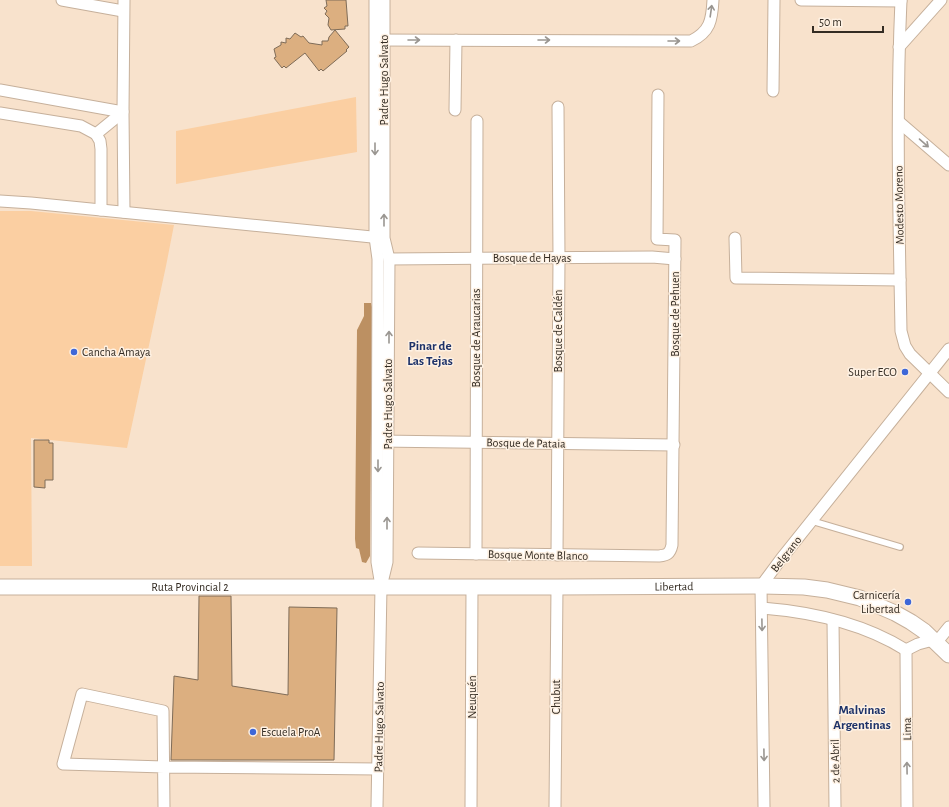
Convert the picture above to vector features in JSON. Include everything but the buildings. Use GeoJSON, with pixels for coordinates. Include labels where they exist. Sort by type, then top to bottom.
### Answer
{"type":"FeatureCollection","features":[{"type":"Feature","properties":{"kind":"main road","name":"Libertad"},"geometry":{"type":"LineString","coordinates":[[381,587],[782,586],[819,589],[860,598],[895,613],[911,622],[949,655]]}},
{"type":"Feature","properties":{"kind":"main road","name":"Ruta Provincial 2"},"geometry":{"type":"LineString","coordinates":[[0,587],[381,587]]}},
{"type":"Feature","properties":{"kind":"street"},"geometry":{"type":"LineString","coordinates":[[62,0],[124,5],[124,212]]}},
{"type":"Feature","properties":{"kind":"street","name":"Padre Hugo Salvato"},"geometry":{"type":"LineString","coordinates":[[375,0],[379,40],[380,238],[378,259],[387,562],[381,587]]}},
{"type":"Feature","properties":{"kind":"street","name":"Padre Hugo Salvato"},"geometry":{"type":"LineString","coordinates":[[379,40],[384,0]]}},
{"type":"Feature","properties":{"kind":"street"},"geometry":{"type":"LineString","coordinates":[[379,40],[691,41],[705,32],[712,10],[713,0]]}},
{"type":"Feature","properties":{"kind":"street"},"geometry":{"type":"LineString","coordinates":[[774,0],[774,91]]}},
{"type":"Feature","properties":{"kind":"street"},"geometry":{"type":"LineString","coordinates":[[801,0],[901,1]]}},
{"type":"Feature","properties":{"kind":"street"},"geometry":{"type":"LineString","coordinates":[[899,47],[942,0]]}},
{"type":"Feature","properties":{"kind":"street","name":"Modesto Moreno"},"geometry":{"type":"LineString","coordinates":[[901,1],[899,47],[901,331],[905,346],[910,354],[949,392]]}},
{"type":"Feature","properties":{"kind":"street"},"geometry":{"type":"LineString","coordinates":[[455,110],[456,40]]}},
{"type":"Feature","properties":{"kind":"street"},"geometry":{"type":"LineString","coordinates":[[0,90],[123,112]]}},
{"type":"Feature","properties":{"kind":"street"},"geometry":{"type":"LineString","coordinates":[[652,258],[657,239],[658,95]]}},
{"type":"Feature","properties":{"kind":"street","name":"Bosque de Caldén"},"geometry":{"type":"LineString","coordinates":[[557,555],[559,258],[558,106]]}},
{"type":"Feature","properties":{"kind":"street"},"geometry":{"type":"LineString","coordinates":[[96,134],[123,112]]}},
{"type":"Feature","properties":{"kind":"street"},"geometry":{"type":"LineString","coordinates":[[0,113],[81,126],[88,128],[96,134],[100,141],[101,149],[101,210]]}},
{"type":"Feature","properties":{"kind":"street","name":"Bosque de Araucarias"},"geometry":{"type":"LineString","coordinates":[[476,554],[477,121]]}},
{"type":"Feature","properties":{"kind":"street"},"geometry":{"type":"LineString","coordinates":[[899,122],[949,165]]}},
{"type":"Feature","properties":{"kind":"street"},"geometry":{"type":"LineString","coordinates":[[0,201],[380,238]]}},
{"type":"Feature","properties":{"kind":"street","name":"Padre Hugo Salvato"},"geometry":{"type":"LineString","coordinates":[[377,807],[381,587],[377,562],[383,441],[389,259],[380,238]]}},
{"type":"Feature","properties":{"kind":"street"},"geometry":{"type":"LineString","coordinates":[[736,238],[736,278],[900,280]]}},
{"type":"Feature","properties":{"kind":"street","name":"Bosque de Pehuen"},"geometry":{"type":"LineString","coordinates":[[657,239],[675,240],[672,546],[671,551],[667,554],[659,556]]}},
{"type":"Feature","properties":{"kind":"street","name":"Bosque de Hayas"},"geometry":{"type":"LineString","coordinates":[[389,259],[675,259]]}},
{"type":"Feature","properties":{"kind":"street","name":"Belgrano"},"geometry":{"type":"LineString","coordinates":[[761,586],[949,349]]}},
{"type":"Feature","properties":{"kind":"street","name":"Bosque de Pataia"},"geometry":{"type":"LineString","coordinates":[[383,441],[674,445]]}},
{"type":"Feature","properties":{"kind":"street","name":"Bosque Monte Blanco"},"geometry":{"type":"LineString","coordinates":[[418,553],[659,556]]}},
{"type":"Feature","properties":{"kind":"street"},"geometry":{"type":"LineString","coordinates":[[761,586],[764,807]]}},
{"type":"Feature","properties":{"kind":"street","name":"Neuquén"},"geometry":{"type":"LineString","coordinates":[[471,807],[472,587]]}},
{"type":"Feature","properties":{"kind":"street","name":"Chubut"},"geometry":{"type":"LineString","coordinates":[[556,807],[557,587]]}},
{"type":"Feature","properties":{"kind":"street"},"geometry":{"type":"LineString","coordinates":[[762,608],[806,614],[856,626],[892,641],[906,650],[918,644],[934,641],[949,627]]}},
{"type":"Feature","properties":{"kind":"street","name":"2 de Abril"},"geometry":{"type":"LineString","coordinates":[[833,620],[835,807]]}},
{"type":"Feature","properties":{"kind":"street","name":"Lima"},"geometry":{"type":"LineString","coordinates":[[906,650],[908,807]]}},
{"type":"Feature","properties":{"kind":"street"},"geometry":{"type":"LineString","coordinates":[[164,807],[164,767],[163,711],[82,694],[63,764],[164,767],[378,769]]}},
{"type":"Feature","properties":{"kind":"lane"},"geometry":{"type":"LineString","coordinates":[[812,520],[900,547]]}},
{"type":"Feature","properties":{"kind":"shaded area"},"geometry":{"type":"Polygon","coordinates":[[[356,97],[357,152],[176,184],[176,131],[356,97]]]}},
{"type":"Feature","properties":{"kind":"shaded area","name":"Cancha Amaya"},"geometry":{"type":"Polygon","coordinates":[[[0,211],[31,211],[174,225],[127,448],[31,438],[32,566],[0,566],[0,211]]]}},
{"type":"Feature","properties":{"kind":"shaded area"},"geometry":{"type":"Polygon","coordinates":[[[364,303],[371,303],[372,307],[370,556],[366,563],[362,562],[359,549],[356,548],[355,539],[357,330],[364,316],[364,303]]]}},
{"type":"Feature","properties":{"kind":"place","name":"Cancha Amaya"},"geometry":{"type":"Point","coordinates":[74,352]}},
{"type":"Feature","properties":{"kind":"place","name":"Super ECO"},"geometry":{"type":"Point","coordinates":[905,372]}},
{"type":"Feature","properties":{"kind":"place","name":"Carnicería Libertad"},"geometry":{"type":"Point","coordinates":[908,602]}},
{"type":"Feature","properties":{"kind":"place","name":"Escuela ProA"},"geometry":{"type":"Point","coordinates":[253,732]}},
{"type":"Feature","properties":{"kind":"district","name":"Pinar de Las Tejas"},"geometry":{"type":"Point","coordinates":[430,354]}},
{"type":"Feature","properties":{"kind":"district","name":"Malvinas Argentinas"},"geometry":{"type":"Point","coordinates":[862,718]}}]}
